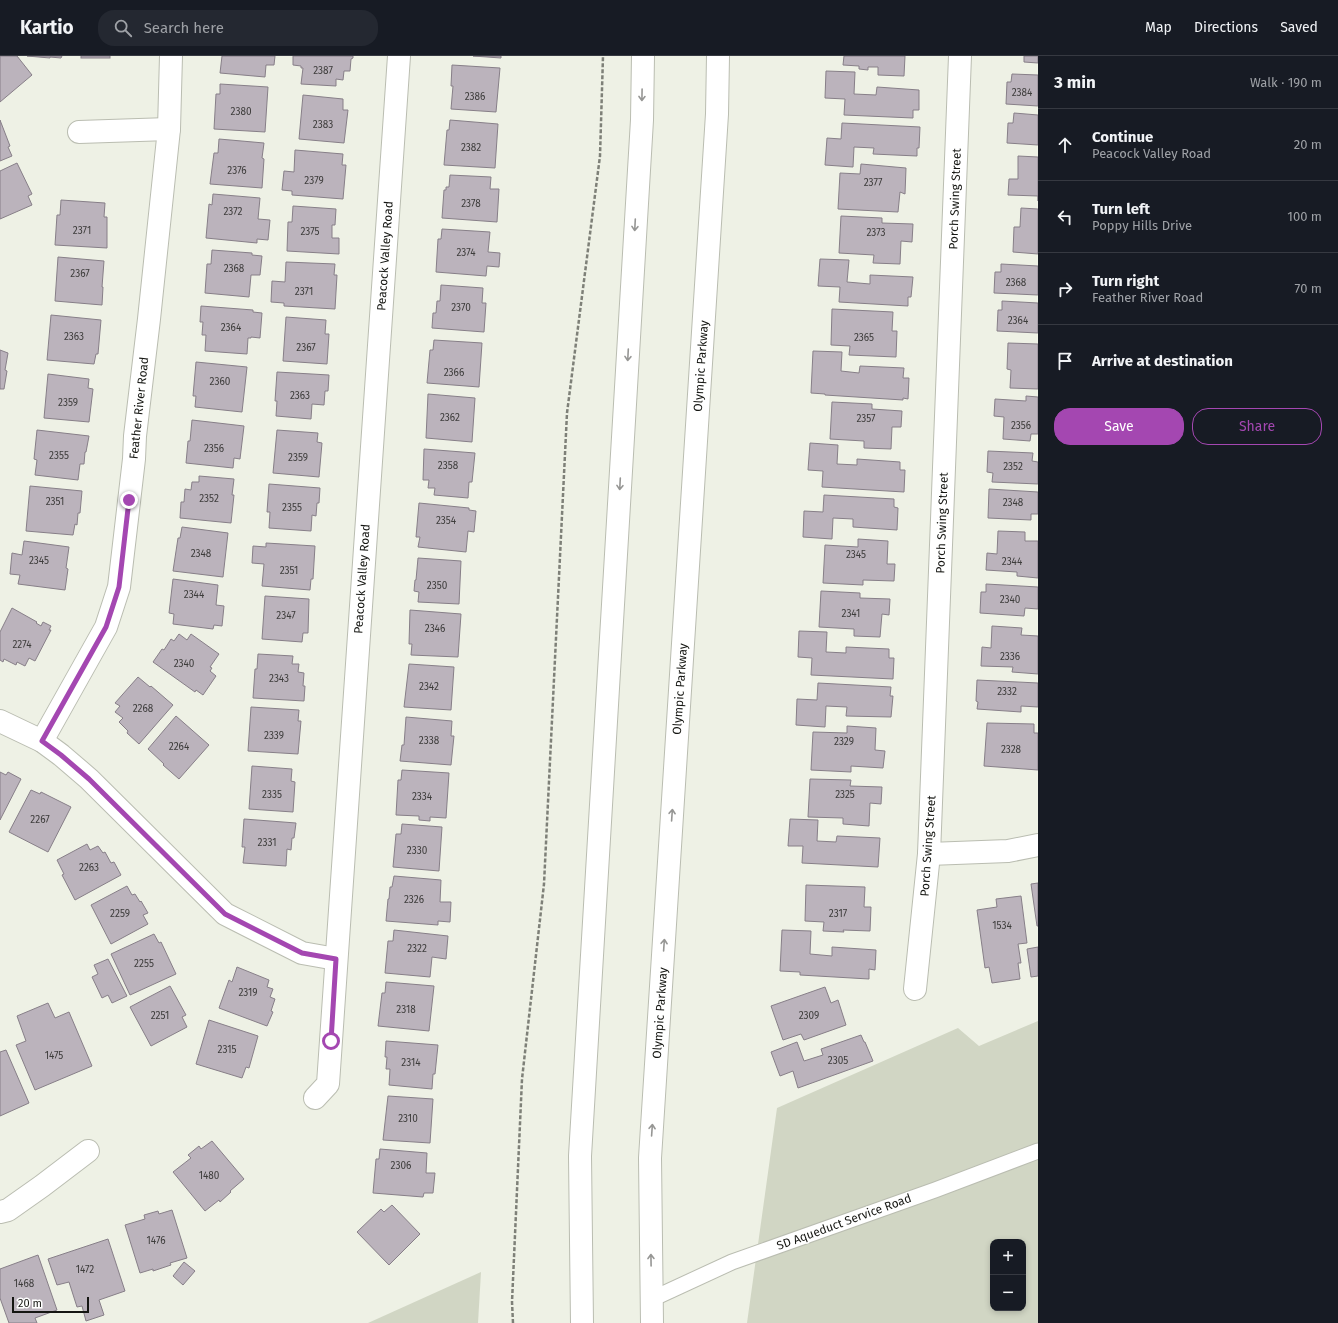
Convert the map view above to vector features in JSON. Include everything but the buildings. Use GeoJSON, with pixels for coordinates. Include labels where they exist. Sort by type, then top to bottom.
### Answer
{"type":"FeatureCollection","features":[{"type":"Feature","properties":{"kind":"street","name":"Feather River Road"},"geometry":{"type":"LineString","coordinates":[[42,741],[106,627],[119,587],[169,129],[171,56]]}},
{"type":"Feature","properties":{"kind":"street","name":"Peacock Valley Road"},"geometry":{"type":"LineString","coordinates":[[315,1098],[328,1084],[399,56]]}},
{"type":"Feature","properties":{"kind":"street"},"geometry":{"type":"LineString","coordinates":[[582,1323],[580,1156],[642,120],[642,56]]}},
{"type":"Feature","properties":{"kind":"street","name":"Olympic Parkway"},"geometry":{"type":"LineString","coordinates":[[652,1323],[650,1158],[717,114],[718,56]]}},
{"type":"Feature","properties":{"kind":"street","name":"Porch Swing Street"},"geometry":{"type":"LineString","coordinates":[[915,989],[929,854],[960,56]]}},
{"type":"Feature","properties":{"kind":"street"},"geometry":{"type":"LineString","coordinates":[[79,132],[169,129]]}},
{"type":"Feature","properties":{"kind":"street"},"geometry":{"type":"LineString","coordinates":[[0,721],[42,741],[89,779],[225,914],[302,953],[336,959]]}},
{"type":"Feature","properties":{"kind":"street"},"geometry":{"type":"LineString","coordinates":[[929,854],[1008,851],[1038,845]]}},
{"type":"Feature","properties":{"kind":"street"},"geometry":{"type":"LineString","coordinates":[[0,1212],[8,1210],[88,1151]]}},
{"type":"Feature","properties":{"kind":"lane","name":"SD Aqueduct Service Road"},"geometry":{"type":"LineString","coordinates":[[652,1299],[732,1262],[935,1190],[1038,1150]]}},
{"type":"Feature","properties":{"kind":"path"},"geometry":{"type":"LineString","coordinates":[[513,1323],[512,1302],[522,1079],[544,884],[567,413],[600,156],[603,56]]}},
{"type":"Feature","properties":{"kind":"green space"},"geometry":{"type":"Polygon","coordinates":[[[1038,1021],[1038,1323],[747,1323],[777,1108],[958,1028],[979,1046],[1038,1021]]]}},
{"type":"Feature","properties":{"kind":"green space"},"geometry":{"type":"Polygon","coordinates":[[[481,1272],[478,1323],[368,1323],[481,1272]]]}},
{"type":"Feature","properties":{"kind":"route"},"geometry":{"type":"LineString","coordinates":[[129,500],[119,587],[106,627],[42,741],[89,779],[225,914],[302,953],[336,959],[331,1041]]}}]}
